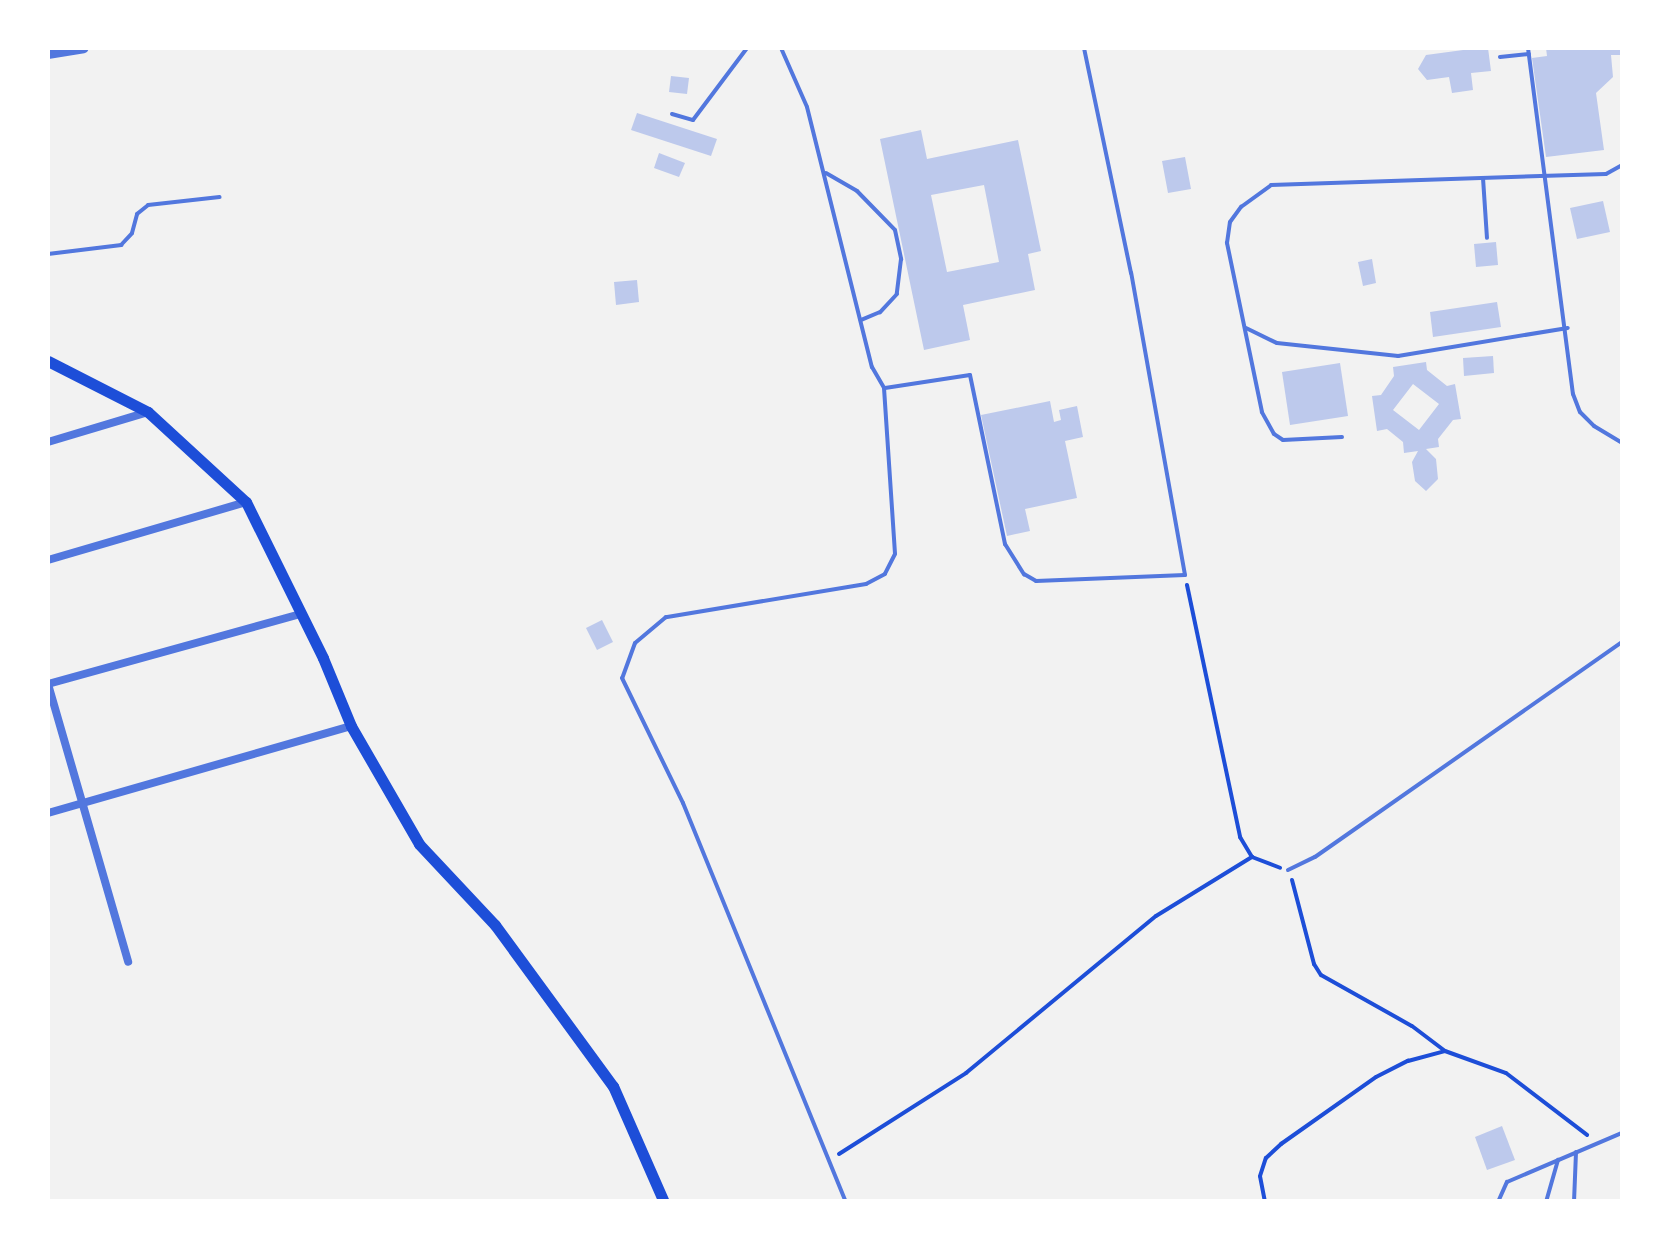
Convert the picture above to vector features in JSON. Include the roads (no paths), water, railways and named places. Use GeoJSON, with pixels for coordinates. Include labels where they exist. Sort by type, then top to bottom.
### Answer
{"type":"FeatureCollection","features":[{"type":"Feature","properties":{"kind":"main road"},"geometry":{"type":"LineString","coordinates":[[48,360],[148,412],[246,502],[350,726],[420,844],[495,925],[613,1086],[664,1202]]}},
{"type":"Feature","properties":{"kind":"street"},"geometry":{"type":"LineString","coordinates":[[48,54],[84,48]]}},
{"type":"Feature","properties":{"kind":"street"},"geometry":{"type":"LineString","coordinates":[[48,442],[148,412]]}},
{"type":"Feature","properties":{"kind":"street"},"geometry":{"type":"LineString","coordinates":[[48,560],[246,502]]}},
{"type":"Feature","properties":{"kind":"street"},"geometry":{"type":"LineString","coordinates":[[128,962],[48,684],[300,614]]}},
{"type":"Feature","properties":{"kind":"street"},"geometry":{"type":"LineString","coordinates":[[48,813],[350,726]]}},
{"type":"Feature","properties":{"kind":"lane"},"geometry":{"type":"LineString","coordinates":[[672,114],[693,120],[747,48]]}},
{"type":"Feature","properties":{"kind":"lane"},"geometry":{"type":"LineString","coordinates":[[782,48],[807,108],[872,367],[884,388],[895,554],[884,574],[866,584],[666,617],[635,643],[622,678],[683,803],[846,1202]]}},
{"type":"Feature","properties":{"kind":"lane"},"geometry":{"type":"LineString","coordinates":[[884,388],[970,374],[1005,544],[1024,574],[1036,582],[1185,574],[1131,273],[1084,48]]}},
{"type":"Feature","properties":{"kind":"lane"},"geometry":{"type":"LineString","coordinates":[[1500,57],[1529,51],[1542,176],[1568,328],[1573,394],[1580,412],[1622,443]]}},
{"type":"Feature","properties":{"kind":"lane"},"geometry":{"type":"LineString","coordinates":[[1622,68],[1622,79]]}},
{"type":"Feature","properties":{"kind":"lane"},"geometry":{"type":"LineString","coordinates":[[1342,436],[1284,440],[1274,434],[1262,412],[1228,243],[1230,222],[1254,194],[1271,185],[1606,174],[1622,165]]}},
{"type":"Feature","properties":{"kind":"lane"},"geometry":{"type":"LineString","coordinates":[[826,172],[857,191],[895,230],[901,258],[896,294],[880,312],[860,320]]}},
{"type":"Feature","properties":{"kind":"lane"},"geometry":{"type":"LineString","coordinates":[[1483,176],[1487,238]]}},
{"type":"Feature","properties":{"kind":"lane"},"geometry":{"type":"LineString","coordinates":[[48,254],[121,245],[132,233],[136,214],[148,205],[220,196]]}},
{"type":"Feature","properties":{"kind":"lane"},"geometry":{"type":"LineString","coordinates":[[1246,328],[1277,343],[1398,356],[1568,328]]}},
{"type":"Feature","properties":{"kind":"lane"},"geometry":{"type":"LineString","coordinates":[[1288,870],[1330,847],[1622,642]]}},
{"type":"Feature","properties":{"kind":"lane"},"geometry":{"type":"LineString","coordinates":[[1498,1202],[1508,1182],[1622,1132]]}},
{"type":"Feature","properties":{"kind":"lane"},"geometry":{"type":"LineString","coordinates":[[1574,1202],[1576,1152]]}},
{"type":"Feature","properties":{"kind":"lane"},"geometry":{"type":"LineString","coordinates":[[1546,1202],[1558,1160]]}}]}
